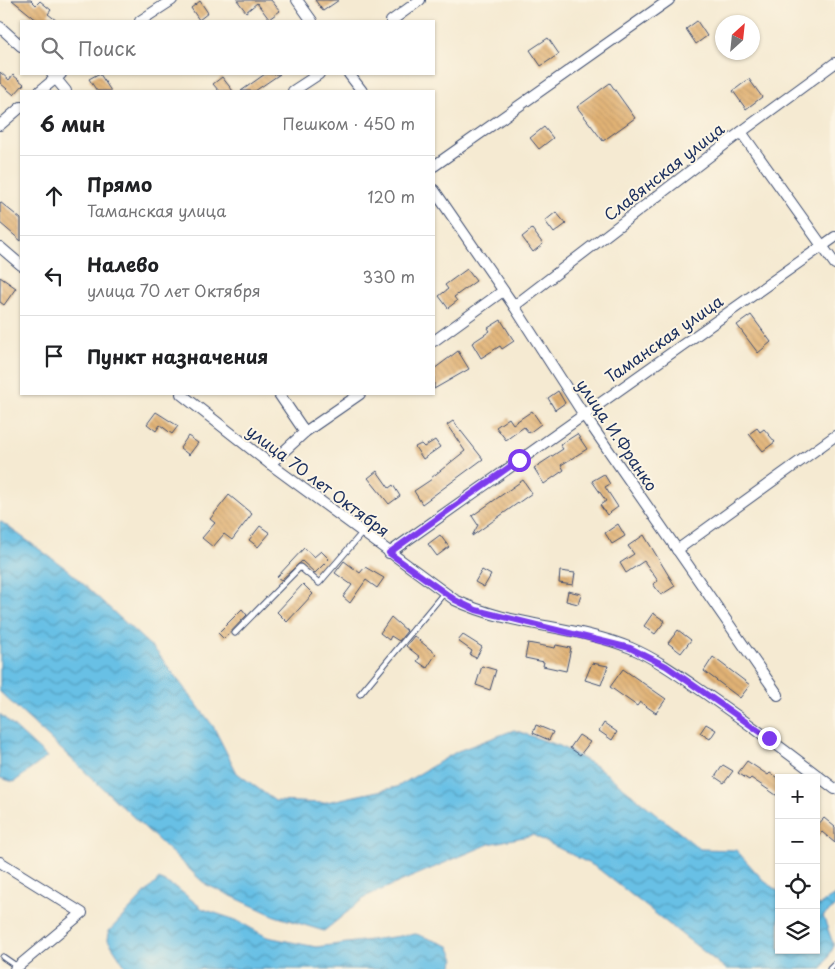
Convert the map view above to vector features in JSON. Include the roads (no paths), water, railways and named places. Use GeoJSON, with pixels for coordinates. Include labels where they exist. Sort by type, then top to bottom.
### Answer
{"type":"FeatureCollection","features":[{"type":"Feature","properties":{"kind":"street"},"geometry":{"type":"LineString","coordinates":[[142,20],[172,0]]}},
{"type":"Feature","properties":{"kind":"street"},"geometry":{"type":"LineString","coordinates":[[297,0],[311,20]]}},
{"type":"Feature","properties":{"kind":"street"},"geometry":{"type":"LineString","coordinates":[[392,20],[420,0]]}},
{"type":"Feature","properties":{"kind":"street"},"geometry":{"type":"LineString","coordinates":[[435,165],[669,0]]}},
{"type":"Feature","properties":{"kind":"street"},"geometry":{"type":"LineString","coordinates":[[0,27],[20,45]]}},
{"type":"Feature","properties":{"kind":"street","name":"Славянская улица"},"geometry":{"type":"LineString","coordinates":[[514,306],[741,132],[835,63]]}},
{"type":"Feature","properties":{"kind":"street"},"geometry":{"type":"LineString","coordinates":[[41,90],[57,75],[65,90]]}},
{"type":"Feature","properties":{"kind":"street"},"geometry":{"type":"LineString","coordinates":[[295,90],[317,75]]}},
{"type":"Feature","properties":{"kind":"street"},"geometry":{"type":"LineString","coordinates":[[350,75],[361,90]]}},
{"type":"Feature","properties":{"kind":"street"},"geometry":{"type":"LineString","coordinates":[[0,125],[20,108]]}},
{"type":"Feature","properties":{"kind":"street"},"geometry":{"type":"LineString","coordinates":[[741,132],[835,264]]}},
{"type":"Feature","properties":{"kind":"street","name":"улица И.Франко"},"geometry":{"type":"LineString","coordinates":[[435,191],[514,306],[584,415],[778,695]]}},
{"type":"Feature","properties":{"kind":"street","name":"Таманская улица"},"geometry":{"type":"LineString","coordinates":[[389,553],[835,237]]}},
{"type":"Feature","properties":{"kind":"street"},"geometry":{"type":"LineString","coordinates":[[0,247],[20,264]]}},
{"type":"Feature","properties":{"kind":"street"},"geometry":{"type":"LineString","coordinates":[[435,341],[503,291]]}},
{"type":"Feature","properties":{"kind":"street","name":"улица 70 лет Октября"},"geometry":{"type":"LineString","coordinates":[[182,395],[270,464],[444,592],[476,610],[630,648],[681,677],[769,738],[835,788]]}},
{"type":"Feature","properties":{"kind":"street"},"geometry":{"type":"LineString","coordinates":[[280,395],[305,432]]}},
{"type":"Feature","properties":{"kind":"street"},"geometry":{"type":"LineString","coordinates":[[270,464],[305,432],[359,395]]}},
{"type":"Feature","properties":{"kind":"street"},"geometry":{"type":"LineString","coordinates":[[677,550],[835,436]]}},
{"type":"Feature","properties":{"kind":"street"},"geometry":{"type":"LineString","coordinates":[[0,862],[82,913],[18,968]]}},
{"type":"Feature","properties":{"kind":"lane"},"geometry":{"type":"LineString","coordinates":[[235,633],[300,567],[319,583],[362,533]]}},
{"type":"Feature","properties":{"kind":"lane"},"geometry":{"type":"LineString","coordinates":[[360,694],[444,592]]}},
{"type":"Feature","properties":{"kind":"lane"},"geometry":{"type":"LineString","coordinates":[[3,957],[18,968]]}},
{"type":"Feature","properties":{"kind":"lane"},"geometry":{"type":"LineString","coordinates":[[830,969],[835,964]]}},
{"type":"Feature","properties":{"kind":"water"},"geometry":{"type":"Polygon","coordinates":[[[0,521],[68,570],[156,651],[213,726],[237,773],[275,801],[322,803],[397,787],[458,751],[514,730],[560,746],[599,768],[700,849],[736,850],[764,881],[775,889],[775,954],[820,954],[820,904],[835,895],[835,907],[823,916],[834,946],[822,969],[726,969],[596,867],[533,835],[489,844],[367,896],[324,931],[275,916],[205,884],[0,692],[0,521]]]}},
{"type":"Feature","properties":{"kind":"water"},"geometry":{"type":"Polygon","coordinates":[[[0,714],[47,757],[14,782],[0,778],[0,714]]]}},
{"type":"Feature","properties":{"kind":"water"},"geometry":{"type":"Polygon","coordinates":[[[159,879],[178,889],[203,909],[236,920],[267,937],[316,947],[416,934],[449,946],[455,959],[450,969],[127,969],[108,940],[109,931],[159,879]]]}}]}
